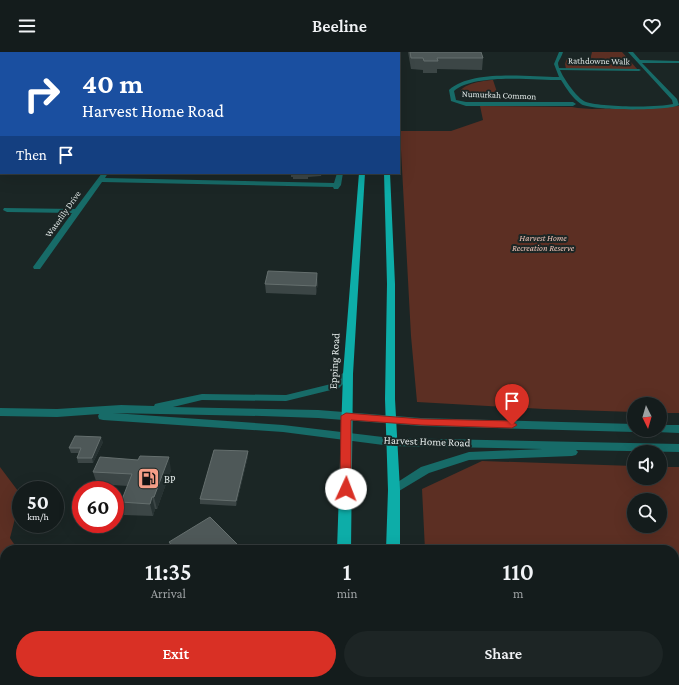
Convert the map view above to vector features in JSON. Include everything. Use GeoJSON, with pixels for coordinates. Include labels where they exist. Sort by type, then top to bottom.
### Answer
{"type":"FeatureCollection","features":[{"type":"Feature","properties":{"kind":"main road","name":"Epping Road"},"geometry":{"type":"LineString","coordinates":[[344,545],[348,374],[362,174]]}},
{"type":"Feature","properties":{"kind":"main road"},"geometry":{"type":"LineString","coordinates":[[387,174],[391,284],[390,419],[394,490],[393,545]]}},
{"type":"Feature","properties":{"kind":"street"},"geometry":{"type":"LineString","coordinates":[[561,52],[557,62],[558,69],[575,96],[586,105]]}},
{"type":"Feature","properties":{"kind":"street"},"geometry":{"type":"LineString","coordinates":[[630,52],[639,61],[679,62]]}},
{"type":"Feature","properties":{"kind":"street","name":"Numurkah Common"},"geometry":{"type":"LineString","coordinates":[[564,79],[482,78],[455,87],[451,91],[454,101],[462,104],[574,105],[582,108],[586,105],[656,107],[675,105],[674,100],[639,61]]}},
{"type":"Feature","properties":{"kind":"street","name":"Rathdowne Walk"},"geometry":{"type":"LineString","coordinates":[[558,69],[639,70]]}},
{"type":"Feature","properties":{"kind":"street"},"geometry":{"type":"LineString","coordinates":[[574,105],[575,96]]}},
{"type":"Feature","properties":{"kind":"street","name":"Waterlily Drive"},"geometry":{"type":"LineString","coordinates":[[37,267],[105,174]]}},
{"type":"Feature","properties":{"kind":"street"},"geometry":{"type":"LineString","coordinates":[[100,180],[337,186],[340,174]]}},
{"type":"Feature","properties":{"kind":"street"},"geometry":{"type":"LineString","coordinates":[[7,210],[77,211]]}},
{"type":"Feature","properties":{"kind":"street"},"geometry":{"type":"LineString","coordinates":[[142,410],[202,397],[286,398],[335,386],[348,374]]}},
{"type":"Feature","properties":{"kind":"street","name":"Harvest Home Road"},"geometry":{"type":"LineString","coordinates":[[57,413],[142,410],[270,412],[421,422],[627,428]]}},
{"type":"Feature","properties":{"kind":"street","name":"Harvest Home Road"},"geometry":{"type":"LineString","coordinates":[[0,412],[57,413],[183,420],[346,434],[391,442],[627,447]]}},
{"type":"Feature","properties":{"kind":"street"},"geometry":{"type":"LineString","coordinates":[[667,429],[679,429]]}},
{"type":"Feature","properties":{"kind":"street","name":"Harvest Home Road"},"geometry":{"type":"LineString","coordinates":[[667,448],[679,448]]}},
{"type":"Feature","properties":{"kind":"street"},"geometry":{"type":"LineString","coordinates":[[394,490],[425,470],[469,456],[627,449]]}},
{"type":"Feature","properties":{"kind":"green space"},"geometry":{"type":"Polygon","coordinates":[[[592,52],[622,52],[638,70],[566,69],[565,64],[567,58],[590,60],[592,52]]]}},
{"type":"Feature","properties":{"kind":"green space"},"geometry":{"type":"Polygon","coordinates":[[[493,80],[497,92],[460,92],[469,85],[493,80]]]}},
{"type":"Feature","properties":{"kind":"green space","name":"Harvest Home Recreation Reserve"},"geometry":{"type":"Polygon","coordinates":[[[480,106],[572,107],[592,109],[679,106],[679,413],[667,413],[667,397],[627,397],[627,412],[417,402],[411,336],[400,131],[451,131],[483,120],[480,106]]]}},
{"type":"Feature","properties":{"kind":"green space"},"geometry":{"type":"Polygon","coordinates":[[[482,461],[627,466],[627,485],[667,485],[667,467],[679,467],[679,545],[425,545],[422,489],[482,461]]]}},
{"type":"Feature","properties":{"kind":"green space"},"geometry":{"type":"Polygon","coordinates":[[[0,467],[12,483],[12,530],[10,538],[15,545],[0,545],[0,467]]]}},
{"type":"Feature","properties":{"kind":"building"},"geometry":{"type":"Polygon","coordinates":[[[410,52],[481,52],[483,58],[437,58],[438,61],[424,61],[423,58],[411,58],[410,52]]]}},
{"type":"Feature","properties":{"kind":"building"},"geometry":{"type":"Polygon","coordinates":[[[268,271],[317,273],[316,286],[265,284],[268,271]]]}},
{"type":"Feature","properties":{"kind":"building"},"geometry":{"type":"Polygon","coordinates":[[[75,436],[101,437],[92,458],[77,458],[81,448],[69,448],[75,436]]]}},
{"type":"Feature","properties":{"kind":"building"},"geometry":{"type":"Polygon","coordinates":[[[214,450],[248,451],[236,501],[200,499],[214,450]]]}},
{"type":"Feature","properties":{"kind":"building"},"geometry":{"type":"Polygon","coordinates":[[[140,456],[169,457],[150,504],[124,502],[124,494],[132,474],[93,472],[100,457],[138,460],[140,456]]]}},
{"type":"Feature","properties":{"kind":"building"},"geometry":{"type":"Polygon","coordinates":[[[210,517],[238,545],[172,545],[169,542],[210,517]]]}},
{"type":"Feature","properties":{"kind":"place","name":"BP"},"geometry":{"type":"Point","coordinates":[149,479]}},
{"type":"Feature","properties":{"kind":"route"},"geometry":{"type":"LineString","coordinates":[[346,489],[346,416],[421,422],[512,425]]}}]}
